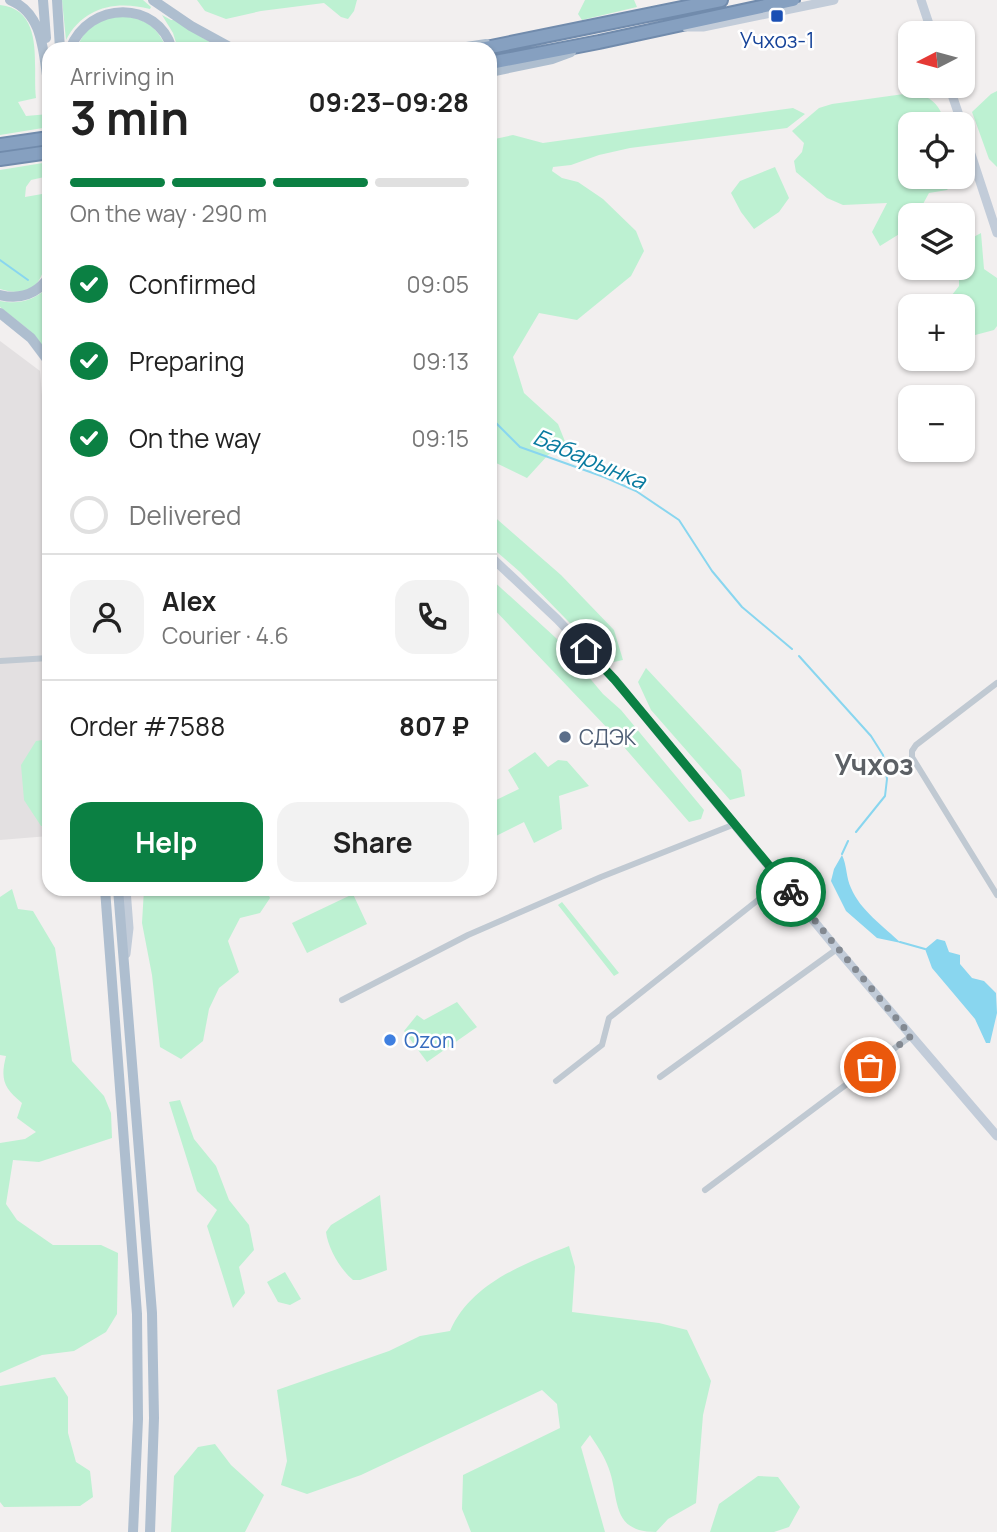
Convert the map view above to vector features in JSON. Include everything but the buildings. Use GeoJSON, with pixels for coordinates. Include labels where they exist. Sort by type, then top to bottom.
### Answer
{"type":"FeatureCollection","features":[{"type":"Feature","properties":{"kind":"highway"},"geometry":{"type":"LineString","coordinates":[[497,46],[720,0]]}},
{"type":"Feature","properties":{"kind":"highway"},"geometry":{"type":"LineString","coordinates":[[497,62],[793,0]]}},
{"type":"Feature","properties":{"kind":"highway"},"geometry":{"type":"LineString","coordinates":[[0,145],[42,139]]}},
{"type":"Feature","properties":{"kind":"highway"},"geometry":{"type":"LineString","coordinates":[[0,159],[42,153]]}},
{"type":"Feature","properties":{"kind":"main road"},"geometry":{"type":"LineString","coordinates":[[10,0],[22,6],[36,21],[42,51]]}},
{"type":"Feature","properties":{"kind":"main road"},"geometry":{"type":"LineString","coordinates":[[43,0],[46,42]]}},
{"type":"Feature","properties":{"kind":"main road"},"geometry":{"type":"LineString","coordinates":[[57,0],[60,42]]}},
{"type":"Feature","properties":{"kind":"main road"},"geometry":{"type":"LineString","coordinates":[[153,0],[220,42]]}},
{"type":"Feature","properties":{"kind":"main road"},"geometry":{"type":"LineString","coordinates":[[73,42],[87,21],[106,10],[122,8],[144,13],[157,22],[169,42]]}},
{"type":"Feature","properties":{"kind":"main road"},"geometry":{"type":"LineString","coordinates":[[497,43],[539,37]]}},
{"type":"Feature","properties":{"kind":"main road"},"geometry":{"type":"LineString","coordinates":[[497,71],[552,59],[599,42]]}},
{"type":"Feature","properties":{"kind":"main road"},"geometry":{"type":"LineString","coordinates":[[0,295],[18,297],[32,293],[42,286]]}},
{"type":"Feature","properties":{"kind":"main road"},"geometry":{"type":"LineString","coordinates":[[0,313],[31,338],[42,353]]}},
{"type":"Feature","properties":{"kind":"main road"},"geometry":{"type":"LineString","coordinates":[[106,896],[138,1314],[138,1419],[133,1532]]}},
{"type":"Feature","properties":{"kind":"main road"},"geometry":{"type":"LineString","coordinates":[[119,896],[152,1313],[154,1418],[150,1532]]}},
{"type":"Feature","properties":{"kind":"street"},"geometry":{"type":"LineString","coordinates":[[663,28],[703,27],[834,0]]}},
{"type":"Feature","properties":{"kind":"street"},"geometry":{"type":"LineString","coordinates":[[921,0],[928,21]]}},
{"type":"Feature","properties":{"kind":"street"},"geometry":{"type":"LineString","coordinates":[[975,166],[997,233]]}},
{"type":"Feature","properties":{"kind":"street"},"geometry":{"type":"LineString","coordinates":[[497,563],[615,680],[837,949],[997,1136]]}},
{"type":"Feature","properties":{"kind":"street"},"geometry":{"type":"LineString","coordinates":[[0,662],[42,659]]}},
{"type":"Feature","properties":{"kind":"street"},"geometry":{"type":"LineString","coordinates":[[997,683],[916,745],[912,757],[997,895]]}},
{"type":"Feature","properties":{"kind":"street"},"geometry":{"type":"LineString","coordinates":[[342,1000],[468,934],[640,860],[735,824]]}},
{"type":"Feature","properties":{"kind":"street"},"geometry":{"type":"LineString","coordinates":[[556,1081],[601,1045],[609,1018],[782,881]]}},
{"type":"Feature","properties":{"kind":"street"},"geometry":{"type":"LineString","coordinates":[[124,966],[129,928],[127,896]]}},
{"type":"Feature","properties":{"kind":"street"},"geometry":{"type":"LineString","coordinates":[[660,1077],[837,949]]}},
{"type":"Feature","properties":{"kind":"street"},"geometry":{"type":"LineString","coordinates":[[705,1190],[911,1036]]}},
{"type":"Feature","properties":{"kind":"shaded area"},"geometry":{"type":"Polygon","coordinates":[[[0,341],[40,371],[42,837],[0,840],[0,341]]]}},
{"type":"Feature","properties":{"kind":"green space"},"geometry":{"type":"Polygon","coordinates":[[[62,0],[143,0],[151,7],[113,6],[91,13],[73,29],[66,40],[62,0]]]}},
{"type":"Feature","properties":{"kind":"green space"},"geometry":{"type":"Polygon","coordinates":[[[197,0],[357,0],[348,19],[341,17],[324,3],[261,11],[226,19],[205,11],[197,0]]]}},
{"type":"Feature","properties":{"kind":"green space"},"geometry":{"type":"Polygon","coordinates":[[[585,0],[634,0],[637,7],[582,20],[578,14],[585,0]]]}},
{"type":"Feature","properties":{"kind":"green space"},"geometry":{"type":"Polygon","coordinates":[[[0,5],[15,9],[31,28],[36,98],[18,102],[26,116],[42,115],[42,128],[0,135],[0,5]]]}},
{"type":"Feature","properties":{"kind":"green space"},"geometry":{"type":"Polygon","coordinates":[[[113,14],[146,22],[164,42],[80,42],[86,30],[113,14]]]}},
{"type":"Feature","properties":{"kind":"green space"},"geometry":{"type":"Polygon","coordinates":[[[162,15],[210,42],[176,42],[162,15]]]}},
{"type":"Feature","properties":{"kind":"green space"},"geometry":{"type":"Polygon","coordinates":[[[997,91],[997,167],[989,159],[975,120],[975,112],[972,112],[997,91]]]}},
{"type":"Feature","properties":{"kind":"green space"},"geometry":{"type":"Polygon","coordinates":[[[898,95],[898,98],[927,98],[941,112],[898,112],[898,189],[948,189],[929,193],[924,203],[898,203],[898,235],[880,246],[872,232],[887,203],[843,205],[827,198],[796,172],[794,161],[802,152],[804,143],[792,131],[819,108],[898,95]]]}},
{"type":"Feature","properties":{"kind":"green space"},"geometry":{"type":"Polygon","coordinates":[[[793,108],[805,114],[787,128],[630,148],[571,165],[553,167],[552,171],[562,178],[578,182],[603,199],[636,231],[644,251],[631,276],[577,320],[539,313],[513,357],[524,393],[558,424],[566,444],[548,455],[527,478],[497,463],[497,138],[513,135],[543,143],[793,108]]]}},
{"type":"Feature","properties":{"kind":"green space"},"geometry":{"type":"Polygon","coordinates":[[[42,163],[42,178],[31,180],[26,187],[25,197],[42,194],[42,272],[33,287],[20,292],[0,289],[0,170],[42,163]]]}},
{"type":"Feature","properties":{"kind":"green space"},"geometry":{"type":"Polygon","coordinates":[[[775,167],[789,198],[779,212],[754,229],[731,193],[740,181],[775,167]]]}},
{"type":"Feature","properties":{"kind":"green space"},"geometry":{"type":"Polygon","coordinates":[[[981,233],[984,269],[997,278],[997,326],[994,330],[975,335],[975,294],[953,294],[959,286],[959,280],[975,280],[975,237],[981,233]]]}},
{"type":"Feature","properties":{"kind":"green space"},"geometry":{"type":"Polygon","coordinates":[[[42,292],[42,346],[29,330],[0,307],[0,301],[27,300],[42,292]]]}},
{"type":"Feature","properties":{"kind":"green space"},"geometry":{"type":"Polygon","coordinates":[[[497,519],[561,575],[614,630],[623,660],[609,663],[497,552],[497,519]]]}},
{"type":"Feature","properties":{"kind":"green space"},"geometry":{"type":"Polygon","coordinates":[[[497,584],[556,638],[603,694],[621,710],[704,810],[701,819],[689,822],[611,732],[497,612],[497,584]]]}},
{"type":"Feature","properties":{"kind":"green space"},"geometry":{"type":"Polygon","coordinates":[[[646,668],[741,770],[745,796],[730,800],[651,710],[638,682],[646,668]]]}},
{"type":"Feature","properties":{"kind":"green space"},"geometry":{"type":"Polygon","coordinates":[[[42,740],[42,826],[24,800],[21,765],[36,741],[42,740]]]}},
{"type":"Feature","properties":{"kind":"green space"},"geometry":{"type":"Polygon","coordinates":[[[535,752],[548,767],[558,760],[567,761],[589,786],[559,796],[562,829],[534,843],[524,822],[497,836],[497,800],[519,789],[508,770],[535,752]]]}},
{"type":"Feature","properties":{"kind":"green space"},"geometry":{"type":"Polygon","coordinates":[[[12,889],[18,909],[33,911],[55,948],[72,1061],[104,1096],[111,1113],[112,1138],[39,1162],[13,1160],[6,1204],[17,1220],[53,1245],[101,1245],[118,1253],[117,1314],[106,1332],[74,1351],[42,1355],[0,1373],[0,1143],[25,1139],[36,1132],[17,1118],[22,1103],[7,1088],[3,1071],[6,1056],[0,1055],[0,897],[12,889]]]}},
{"type":"Feature","properties":{"kind":"green space"},"geometry":{"type":"Polygon","coordinates":[[[144,896],[270,898],[260,913],[240,918],[228,941],[239,972],[219,988],[209,1009],[203,1041],[181,1059],[160,1047],[152,975],[142,923],[144,896]]]}},
{"type":"Feature","properties":{"kind":"green space"},"geometry":{"type":"Polygon","coordinates":[[[354,896],[367,924],[307,953],[292,923],[354,896]]]}},
{"type":"Feature","properties":{"kind":"green space"},"geometry":{"type":"Polygon","coordinates":[[[562,902],[619,973],[614,976],[558,905],[562,902]]]}},
{"type":"Feature","properties":{"kind":"green space"},"geometry":{"type":"Polygon","coordinates":[[[457,1002],[477,1027],[427,1062],[404,1031],[417,1015],[424,1020],[457,1002]]]}},
{"type":"Feature","properties":{"kind":"green space"},"geometry":{"type":"Polygon","coordinates":[[[180,1100],[194,1139],[216,1166],[229,1200],[249,1225],[254,1250],[239,1267],[245,1293],[233,1308],[207,1226],[217,1210],[197,1191],[169,1102],[180,1100]]]}},
{"type":"Feature","properties":{"kind":"green space"},"geometry":{"type":"Polygon","coordinates":[[[380,1195],[387,1270],[353,1280],[335,1258],[326,1232],[331,1225],[380,1195]]]}},
{"type":"Feature","properties":{"kind":"green space"},"geometry":{"type":"Polygon","coordinates":[[[569,1246],[575,1267],[572,1312],[659,1323],[687,1330],[711,1381],[703,1415],[696,1503],[668,1519],[656,1532],[630,1526],[619,1510],[605,1460],[590,1435],[581,1447],[605,1532],[471,1532],[462,1509],[463,1475],[560,1428],[557,1404],[542,1390],[361,1475],[307,1494],[281,1485],[287,1461],[277,1390],[389,1351],[420,1336],[450,1331],[459,1314],[485,1288],[517,1268],[569,1246]]]}},
{"type":"Feature","properties":{"kind":"green space"},"geometry":{"type":"Polygon","coordinates":[[[285,1272],[301,1299],[290,1305],[278,1302],[267,1282],[285,1272]]]}},
{"type":"Feature","properties":{"kind":"green space"},"geometry":{"type":"Polygon","coordinates":[[[55,1377],[68,1397],[68,1433],[76,1462],[90,1471],[93,1497],[80,1506],[4,1507],[0,1502],[0,1386],[55,1377]]]}},
{"type":"Feature","properties":{"kind":"green space"},"geometry":{"type":"Polygon","coordinates":[[[215,1444],[231,1465],[264,1495],[245,1532],[171,1532],[174,1476],[198,1447],[215,1444]]]}},
{"type":"Feature","properties":{"kind":"green space"},"geometry":{"type":"Polygon","coordinates":[[[758,1476],[778,1477],[800,1507],[789,1527],[774,1532],[710,1532],[719,1504],[758,1476]]]}},
{"type":"Feature","properties":{"kind":"water"},"geometry":{"type":"Polygon","coordinates":[[[842,855],[849,884],[860,904],[901,943],[877,938],[846,911],[831,881],[842,855]]]}},
{"type":"Feature","properties":{"kind":"water"},"geometry":{"type":"Polygon","coordinates":[[[937,939],[945,941],[949,952],[960,955],[960,964],[972,978],[984,981],[996,993],[997,1013],[990,1043],[986,1043],[975,1019],[932,968],[925,949],[937,939]]]}},
{"type":"Feature","properties":{"kind":"waterway","name":"Бабарынка"},"geometry":{"type":"LineString","coordinates":[[0,260],[28,280]]}},
{"type":"Feature","properties":{"kind":"waterway","name":"Бабарынка"},"geometry":{"type":"LineString","coordinates":[[497,424],[520,447],[636,491],[679,520],[712,571],[742,607],[792,649]]}},
{"type":"Feature","properties":{"kind":"waterway","name":"Бабарынка"},"geometry":{"type":"LineString","coordinates":[[799,656],[871,736],[883,755],[887,779],[885,796],[856,832]]}},
{"type":"Feature","properties":{"kind":"waterway","name":"Бабарынка"},"geometry":{"type":"LineString","coordinates":[[842,854],[848,841]]}},
{"type":"Feature","properties":{"kind":"waterway","name":"Бабарынка"},"geometry":{"type":"LineString","coordinates":[[900,942],[925,949]]}},
{"type":"Feature","properties":{"kind":"way so far"},"geometry":{"type":"LineString","coordinates":[[791,892],[911,1036],[870,1067]]}},
{"type":"Feature","properties":{"kind":"place","name":"Учхоз-1"},"geometry":{"type":"Point","coordinates":[777,16]}},
{"type":"Feature","properties":{"kind":"place","name":"СДЭК"},"geometry":{"type":"Point","coordinates":[565,737]}},
{"type":"Feature","properties":{"kind":"place","name":"Ozon"},"geometry":{"type":"Point","coordinates":[390,1040]}},
{"type":"Feature","properties":{"kind":"district","name":"Учхоз"},"geometry":{"type":"Point","coordinates":[874,764]}},
{"type":"Feature","properties":{"kind":"route"},"geometry":{"type":"LineString","coordinates":[[586,649],[615,680],[791,892]]}}]}
